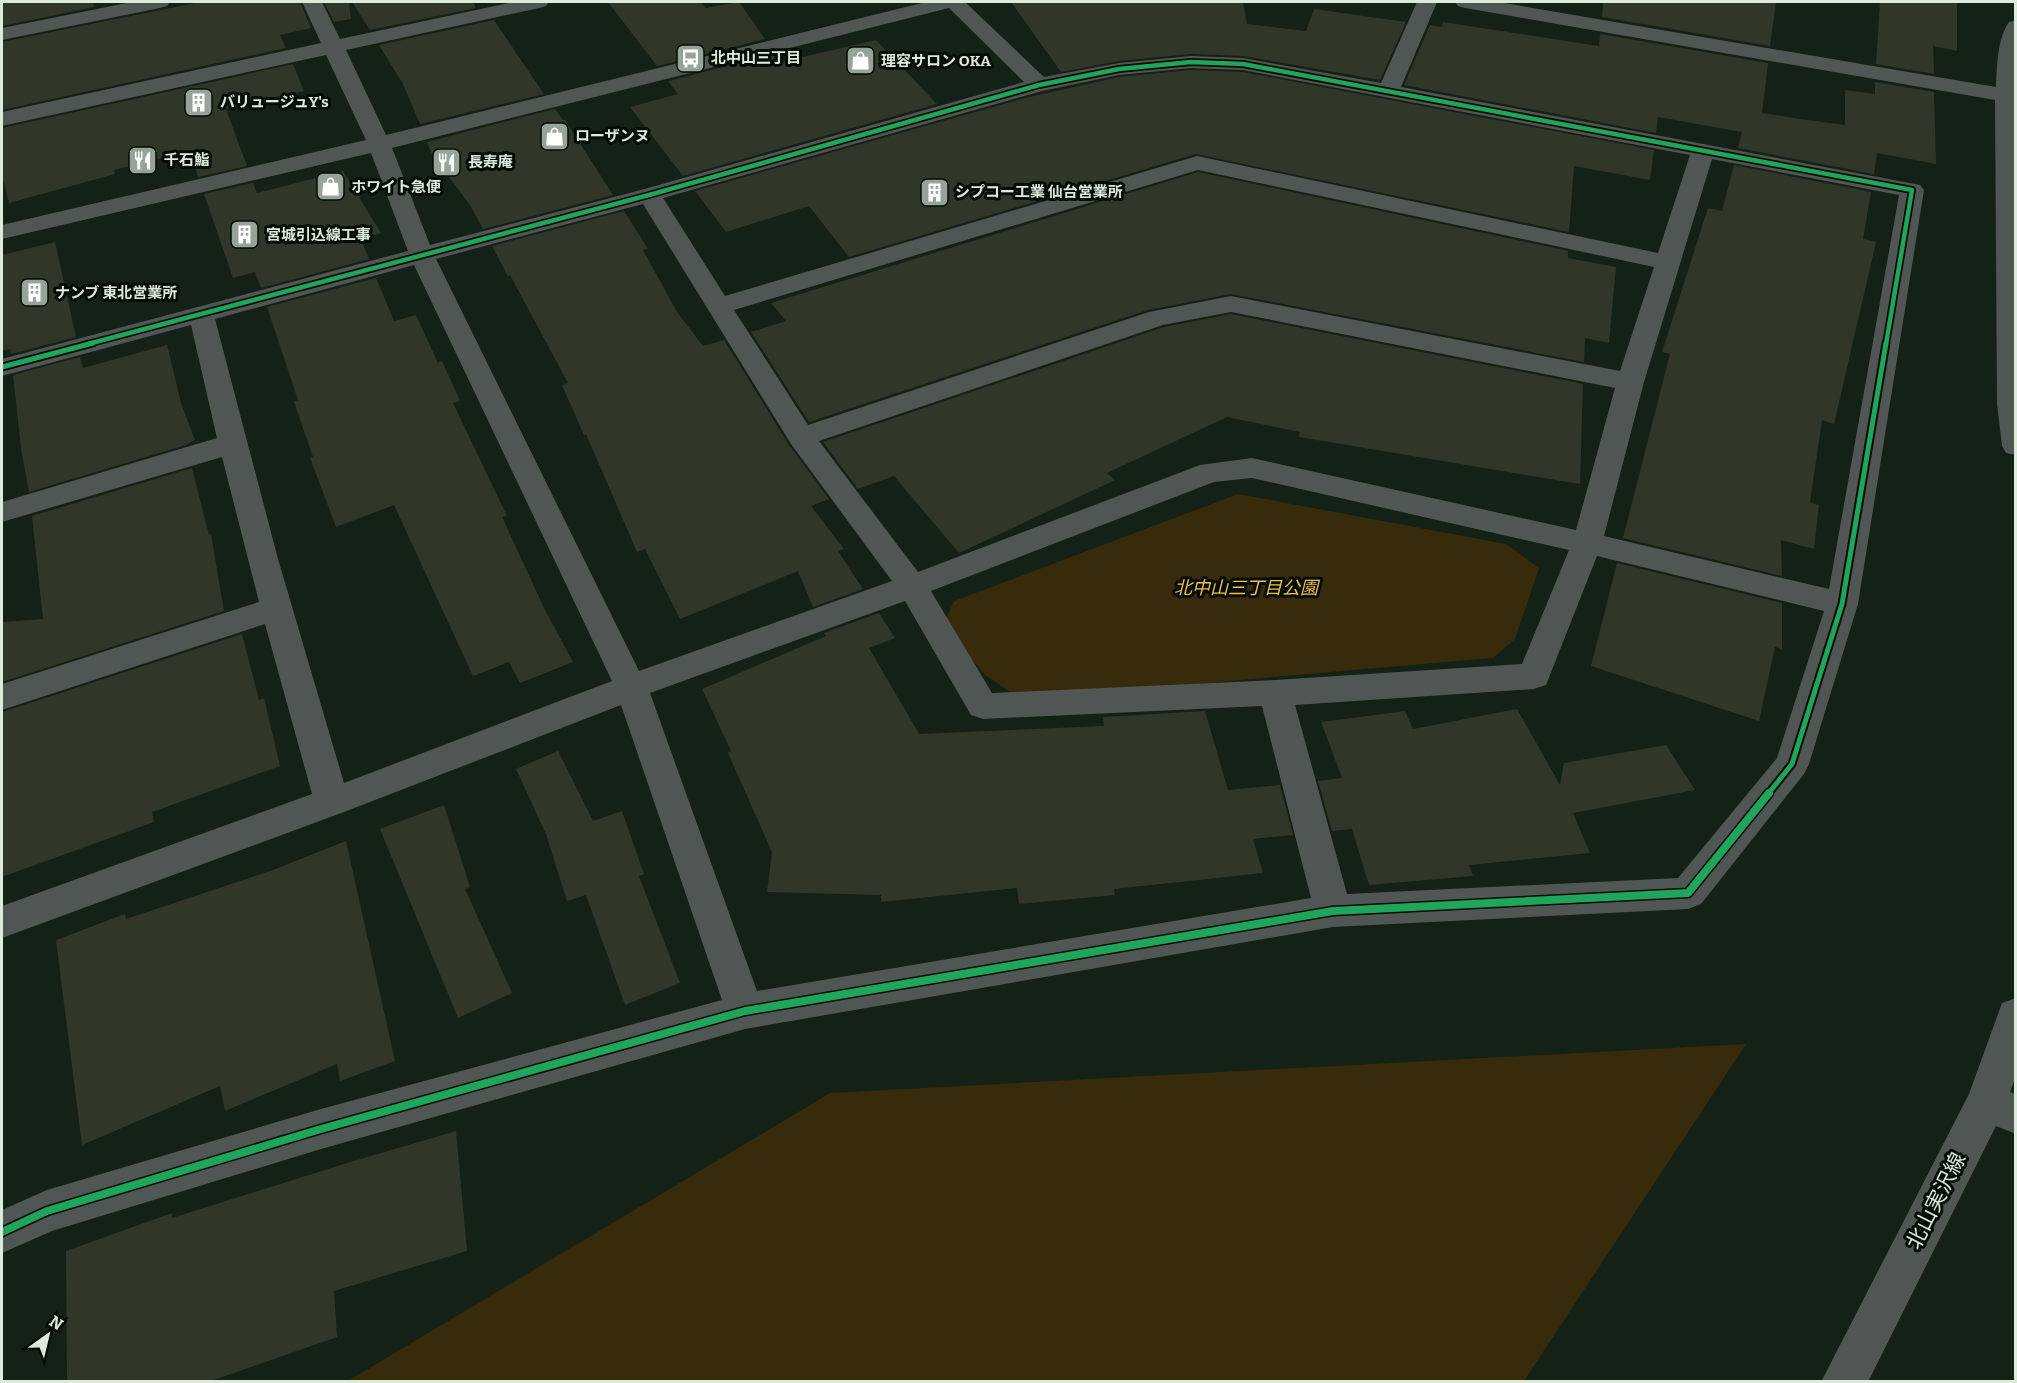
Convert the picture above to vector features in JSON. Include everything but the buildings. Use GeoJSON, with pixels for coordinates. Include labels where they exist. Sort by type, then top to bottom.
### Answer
{"type":"FeatureCollection","features":[{"type":"Feature","properties":{"kind":"street"},"geometry":{"type":"LineString","coordinates":[[2,33],[160,2]]}},
{"type":"Feature","properties":{"kind":"street"},"geometry":{"type":"LineString","coordinates":[[312,2],[379,144],[422,256],[631,687],[745,1011]]}},
{"type":"Feature","properties":{"kind":"street"},"geometry":{"type":"LineString","coordinates":[[2,119],[539,2]]}},
{"type":"Feature","properties":{"kind":"street"},"geometry":{"type":"LineString","coordinates":[[2,232],[379,144],[951,2],[1039,85]]}},
{"type":"Feature","properties":{"kind":"street"},"geometry":{"type":"LineString","coordinates":[[1388,92],[1427,2]]}},
{"type":"Feature","properties":{"kind":"street"},"geometry":{"type":"LineString","coordinates":[[1465,2],[2011,97]]}},
{"type":"Feature","properties":{"kind":"street"},"geometry":{"type":"LineString","coordinates":[[2016,26],[2009,57],[2011,404],[2016,446]]}},
{"type":"Feature","properties":{"kind":"street"},"geometry":{"type":"LineString","coordinates":[[2,367],[649,195],[1039,85],[1119,69],[1191,62],[1243,64],[1912,190],[1842,604],[1792,764],[1688,893],[1333,911],[745,1011],[321,1129],[47,1211],[2,1232]]}},
{"type":"Feature","properties":{"kind":"street"},"geometry":{"type":"LineString","coordinates":[[649,195],[801,437],[912,586],[983,706],[1275,693],[1534,676],[1587,543],[1630,382],[1666,262],[1703,151]]}},
{"type":"Feature","properties":{"kind":"street"},"geometry":{"type":"LineString","coordinates":[[718,306],[1197,163],[1666,262]]}},
{"type":"Feature","properties":{"kind":"street"},"geometry":{"type":"LineString","coordinates":[[801,437],[1158,318],[1231,304],[1630,382]]}},
{"type":"Feature","properties":{"kind":"street"},"geometry":{"type":"LineString","coordinates":[[201,314],[231,444],[274,609],[332,802]]}},
{"type":"Feature","properties":{"kind":"street"},"geometry":{"type":"LineString","coordinates":[[2,512],[231,444]]}},
{"type":"Feature","properties":{"kind":"street"},"geometry":{"type":"LineString","coordinates":[[2,922],[332,802],[631,687],[912,586],[1210,472],[1252,468],[1587,543],[1842,604]]}},
{"type":"Feature","properties":{"kind":"street"},"geometry":{"type":"LineString","coordinates":[[2,697],[274,609]]}},
{"type":"Feature","properties":{"kind":"street"},"geometry":{"type":"LineString","coordinates":[[1275,693],[1333,911]]}},
{"type":"Feature","properties":{"kind":"street","name":"北山実沢線"},"geometry":{"type":"LineString","coordinates":[[1845,1382],[2001,1108],[2016,1016]]}},
{"type":"Feature","properties":{"kind":"green space","name":"北中山三丁目公園"},"geometry":{"type":"Polygon","coordinates":[[[1238,494],[1506,544],[1539,568],[1515,639],[1493,658],[1021,699],[985,675],[943,626],[954,601],[1238,494]]]}},
{"type":"Feature","properties":{"kind":"green space"},"geometry":{"type":"Polygon","coordinates":[[[1746,1044],[1524,1381],[348,1381],[830,1093],[1746,1044]]]}},
{"type":"Feature","properties":{"kind":"cycle path"},"geometry":{"type":"LineString","coordinates":[[2,367],[649,195],[1039,85],[1119,69],[1191,62],[1243,64],[1912,190],[1842,604],[1792,764],[1688,893],[1333,911],[745,1011],[321,1129],[47,1211],[2,1232]]}},
{"type":"Feature","properties":{"kind":"place","name":"北中山三丁目"},"geometry":{"type":"Point","coordinates":[690,58]}},
{"type":"Feature","properties":{"kind":"place","name":"理容サロン OKA"},"geometry":{"type":"Point","coordinates":[860,61]}},
{"type":"Feature","properties":{"kind":"place","name":"バリュージュY's"},"geometry":{"type":"Point","coordinates":[199,102]}},
{"type":"Feature","properties":{"kind":"place","name":"ローザンヌ"},"geometry":{"type":"Point","coordinates":[554,136]}},
{"type":"Feature","properties":{"kind":"place","name":"千石鮨"},"geometry":{"type":"Point","coordinates":[143,160]}},
{"type":"Feature","properties":{"kind":"place","name":"長寿庵"},"geometry":{"type":"Point","coordinates":[447,162]}},
{"type":"Feature","properties":{"kind":"place","name":"ホワイト急便"},"geometry":{"type":"Point","coordinates":[330,187]}},
{"type":"Feature","properties":{"kind":"place","name":"シプコー工業 仙台営業所"},"geometry":{"type":"Point","coordinates":[934,192]}},
{"type":"Feature","properties":{"kind":"place","name":"宮城引込線工事"},"geometry":{"type":"Point","coordinates":[245,235]}},
{"type":"Feature","properties":{"kind":"place","name":"ナンブ 東北営業所"},"geometry":{"type":"Point","coordinates":[34,293]}}]}
